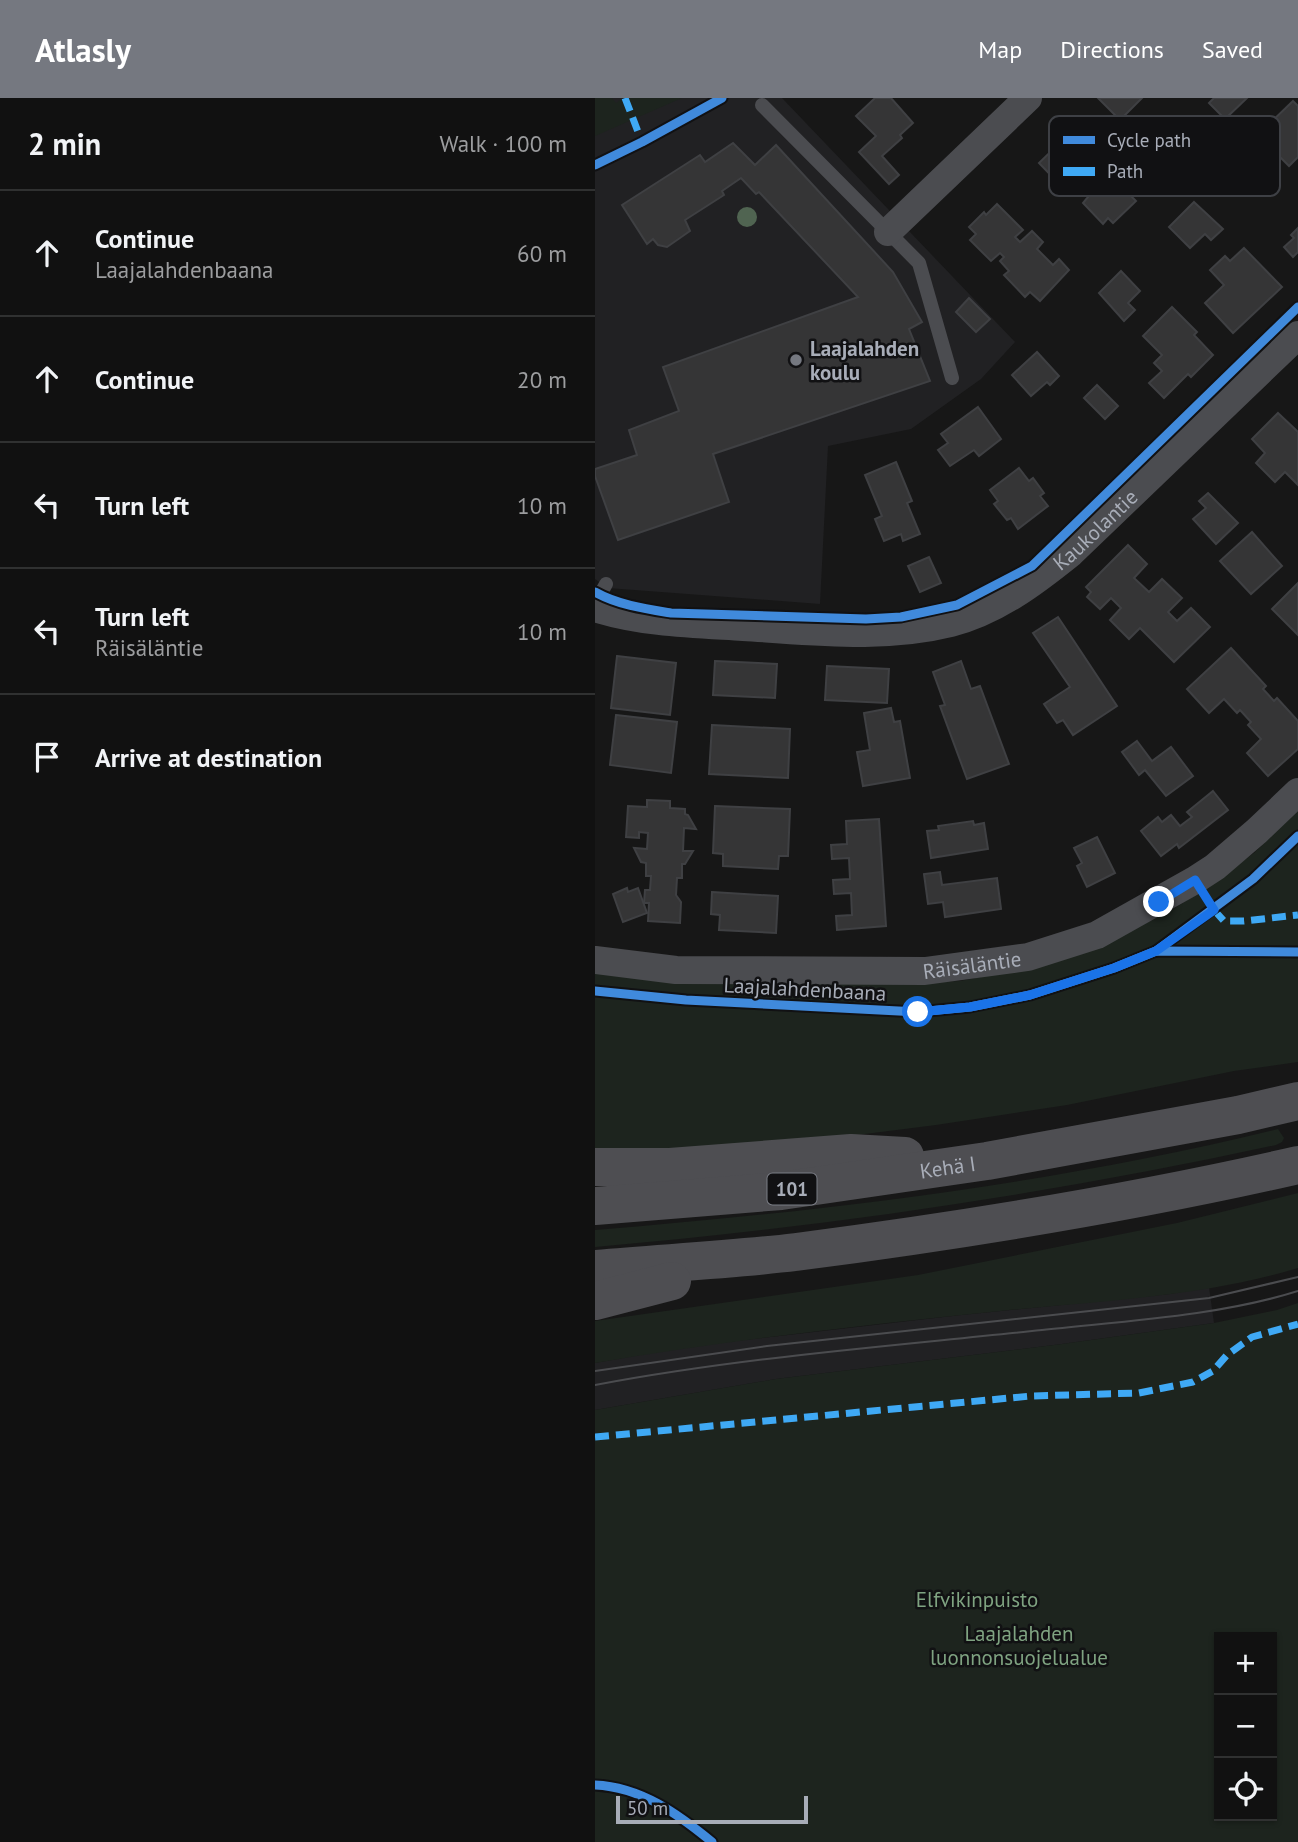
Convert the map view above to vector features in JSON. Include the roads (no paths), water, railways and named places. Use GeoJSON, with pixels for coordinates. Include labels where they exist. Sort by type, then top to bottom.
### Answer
{"type":"FeatureCollection","features":[{"type":"Feature","properties":{"kind":"highway","name":"Kehä I"},"geometry":{"type":"LineString","coordinates":[[595,1206],[781,1191],[987,1161],[1238,1115],[1298,1101]]}},
{"type":"Feature","properties":{"kind":"highway"},"geometry":{"type":"LineString","coordinates":[[595,1167],[670,1167],[851,1153],[987,1161]]}},
{"type":"Feature","properties":{"kind":"highway"},"geometry":{"type":"LineString","coordinates":[[595,1269],[794,1252],[992,1224],[1143,1199],[1298,1166]]}},
{"type":"Feature","properties":{"kind":"highway"},"geometry":{"type":"LineString","coordinates":[[595,1301],[794,1252]]}},
{"type":"Feature","properties":{"kind":"street"},"geometry":{"type":"LineString","coordinates":[[887,232],[1028,98]]}},
{"type":"Feature","properties":{"kind":"street","name":"Kaukolantie"},"geometry":{"type":"LineString","coordinates":[[599,598],[668,622],[848,634],[910,631],[953,622],[995,606],[1034,583],[1071,553],[1298,335]]}},
{"type":"Feature","properties":{"kind":"street","name":"Räisäläntie"},"geometry":{"type":"LineString","coordinates":[[595,960],[676,970],[900,972],[1028,957],[1097,935],[1195,880],[1257,831],[1298,792]]}},
{"type":"Feature","properties":{"kind":"lane"},"geometry":{"type":"LineString","coordinates":[[762,105],[919,263],[952,378]]}},
{"type":"Feature","properties":{"kind":"tram line"},"geometry":{"type":"LineString","coordinates":[[595,1371],[767,1346],[1209,1298],[1298,1277]]}},
{"type":"Feature","properties":{"kind":"tram line"},"geometry":{"type":"LineString","coordinates":[[595,1385],[762,1360],[1204,1312],[1298,1291]]}},
{"type":"Feature","properties":{"kind":"place","name":"Laajalahden koulu"},"geometry":{"type":"Point","coordinates":[796,360]}},
{"type":"Feature","properties":{"kind":"park label","name":"Elfvikinpuisto"},"geometry":{"type":"Point","coordinates":[977,1599]}},
{"type":"Feature","properties":{"kind":"park label","name":"Laajalahden luonnonsuojelualue"},"geometry":{"type":"Point","coordinates":[1019,1645]}}]}
